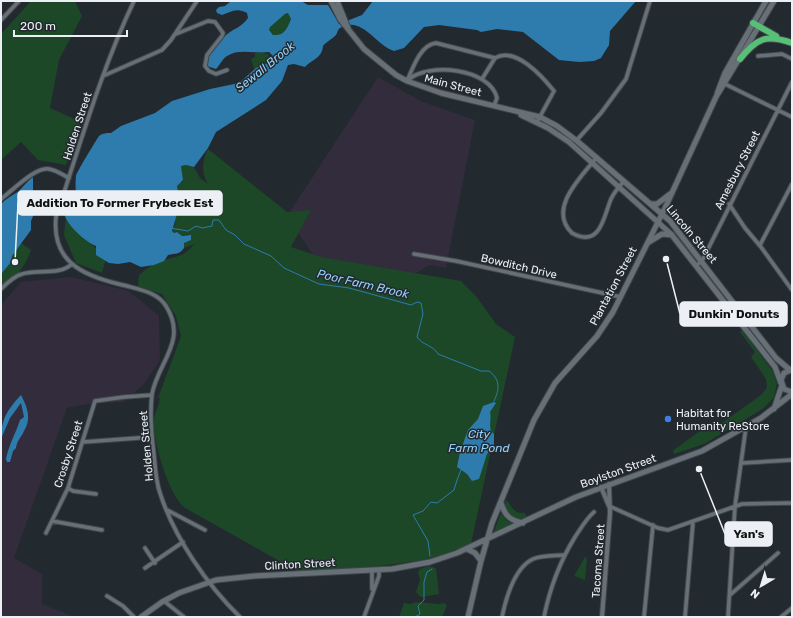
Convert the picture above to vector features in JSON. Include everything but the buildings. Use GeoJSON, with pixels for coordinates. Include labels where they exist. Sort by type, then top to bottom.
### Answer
{"type":"FeatureCollection","features":[{"type":"Feature","properties":{"kind":"highway"},"geometry":{"type":"LineString","coordinates":[[753,23],[790,42]]}},
{"type":"Feature","properties":{"kind":"highway"},"geometry":{"type":"LineString","coordinates":[[740,59],[755,43],[764,38],[790,42]]}},
{"type":"Feature","properties":{"kind":"main road","name":"Main Street"},"geometry":{"type":"LineString","coordinates":[[331,1],[350,31],[364,49],[381,64],[407,81],[441,93],[509,110],[560,128]]}},
{"type":"Feature","properties":{"kind":"main road","name":"Main Street"},"geometry":{"type":"LineString","coordinates":[[337,1],[342,19]]}},
{"type":"Feature","properties":{"kind":"main road","name":"Plantation Street"},"geometry":{"type":"LineString","coordinates":[[468,617],[480,561],[487,541],[525,441],[543,403],[562,375],[600,332],[620,297],[662,213],[716,97],[753,23],[766,1]]}},
{"type":"Feature","properties":{"kind":"main road","name":"Plantation Street"},"geometry":{"type":"LineString","coordinates":[[723,83],[740,59],[774,1]]}},
{"type":"Feature","properties":{"kind":"main road","name":"Main Street"},"geometry":{"type":"LineString","coordinates":[[538,119],[558,135]]}},
{"type":"Feature","properties":{"kind":"main road","name":"Lincoln Street"},"geometry":{"type":"LineString","coordinates":[[560,128],[577,140],[662,213],[735,304],[744,321],[775,367],[781,384]]}},
{"type":"Feature","properties":{"kind":"main road","name":"Lincoln Street"},"geometry":{"type":"LineString","coordinates":[[558,135],[593,162],[672,235],[730,308],[744,321],[776,358],[791,370]]}},
{"type":"Feature","properties":{"kind":"main road"},"geometry":{"type":"LineString","coordinates":[[652,204],[660,202],[672,192]]}},
{"type":"Feature","properties":{"kind":"main road"},"geometry":{"type":"LineString","coordinates":[[647,244],[658,235],[672,235]]}},
{"type":"Feature","properties":{"kind":"main road"},"geometry":{"type":"LineString","coordinates":[[730,308],[735,304]]}},
{"type":"Feature","properties":{"kind":"main road"},"geometry":{"type":"LineString","coordinates":[[774,409],[782,375],[791,370]]}},
{"type":"Feature","properties":{"kind":"main road"},"geometry":{"type":"LineString","coordinates":[[781,384],[785,390],[792,393]]}},
{"type":"Feature","properties":{"kind":"main road","name":"Boylston Street"},"geometry":{"type":"LineString","coordinates":[[467,550],[601,487],[702,451],[746,427],[774,409],[792,393]]}},
{"type":"Feature","properties":{"kind":"main road"},"geometry":{"type":"LineString","coordinates":[[501,503],[508,518],[523,523]]}},
{"type":"Feature","properties":{"kind":"main road"},"geometry":{"type":"LineString","coordinates":[[467,550],[475,553],[480,561]]}},
{"type":"Feature","properties":{"kind":"main road","name":"Clinton Street"},"geometry":{"type":"LineString","coordinates":[[141,617],[164,601],[192,588],[210,582],[254,576],[379,570],[430,562],[467,550]]}},
{"type":"Feature","properties":{"kind":"street"},"geometry":{"type":"LineString","coordinates":[[1,20],[19,1]]}},
{"type":"Feature","properties":{"kind":"street","name":"Holden Street"},"geometry":{"type":"LineString","coordinates":[[134,1],[103,76],[55,222],[58,244],[64,256],[86,274],[152,294],[162,300],[173,320],[174,336],[152,395],[152,437],[158,484],[167,510],[183,542],[210,582],[240,617]]}},
{"type":"Feature","properties":{"kind":"street"},"geometry":{"type":"LineString","coordinates":[[103,76],[162,50],[175,34],[197,1]]}},
{"type":"Feature","properties":{"kind":"street"},"geometry":{"type":"LineString","coordinates":[[572,145],[613,98],[626,79],[650,1]]}},
{"type":"Feature","properties":{"kind":"street"},"geometry":{"type":"LineString","coordinates":[[175,34],[208,20],[215,22],[223,33],[207,55],[205,66],[209,71],[216,74],[227,70]]}},
{"type":"Feature","properties":{"kind":"street"},"geometry":{"type":"LineString","coordinates":[[407,81],[420,56],[432,43],[457,47],[495,58]]}},
{"type":"Feature","properties":{"kind":"street"},"geometry":{"type":"LineString","coordinates":[[482,79],[495,58],[503,54],[515,57],[534,70],[550,86],[554,93],[538,119]]}},
{"type":"Feature","properties":{"kind":"street"},"geometry":{"type":"LineString","coordinates":[[758,56],[782,54],[792,59]]}},
{"type":"Feature","properties":{"kind":"street","name":"Main Street"},"geometry":{"type":"LineString","coordinates":[[407,81],[413,76],[422,73],[443,71],[469,74],[482,79],[490,85],[497,98],[494,106]]}},
{"type":"Feature","properties":{"kind":"street","name":"Amesbury Street"},"geometry":{"type":"LineString","coordinates":[[697,265],[702,261],[729,204],[792,82]]}},
{"type":"Feature","properties":{"kind":"street"},"geometry":{"type":"LineString","coordinates":[[723,83],[792,117]]}},
{"type":"Feature","properties":{"kind":"street"},"geometry":{"type":"LineString","coordinates":[[597,157],[577,182],[563,207],[564,221],[569,230],[582,237],[598,231],[604,224],[612,197],[624,181]]}},
{"type":"Feature","properties":{"kind":"street"},"geometry":{"type":"LineString","coordinates":[[1,199],[29,177],[42,169],[50,169],[69,178]]}},
{"type":"Feature","properties":{"kind":"street"},"geometry":{"type":"LineString","coordinates":[[760,245],[792,184]]}},
{"type":"Feature","properties":{"kind":"street"},"geometry":{"type":"LineString","coordinates":[[729,204],[745,228],[760,245],[792,290]]}},
{"type":"Feature","properties":{"kind":"street","name":"Bowditch Drive"},"geometry":{"type":"LineString","coordinates":[[414,254],[456,261],[620,297]]}},
{"type":"Feature","properties":{"kind":"street"},"geometry":{"type":"LineString","coordinates":[[1,289],[12,279],[23,274],[68,268],[72,264]]}},
{"type":"Feature","properties":{"kind":"street","name":"Crosby Street"},"geometry":{"type":"LineString","coordinates":[[46,533],[68,488],[95,401],[152,395]]}},
{"type":"Feature","properties":{"kind":"street"},"geometry":{"type":"LineString","coordinates":[[728,617],[735,506],[746,427]]}},
{"type":"Feature","properties":{"kind":"street"},"geometry":{"type":"LineString","coordinates":[[82,442],[152,437]]}},
{"type":"Feature","properties":{"kind":"street"},"geometry":{"type":"LineString","coordinates":[[742,463],[792,460]]}},
{"type":"Feature","properties":{"kind":"street","name":"Tacoma Street"},"geometry":{"type":"LineString","coordinates":[[609,484],[611,498],[609,506]]}},
{"type":"Feature","properties":{"kind":"street","name":"Tacoma Street"},"geometry":{"type":"LineString","coordinates":[[601,487],[610,512],[602,617]]}},
{"type":"Feature","properties":{"kind":"street"},"geometry":{"type":"LineString","coordinates":[[68,488],[73,491],[96,494]]}},
{"type":"Feature","properties":{"kind":"street"},"geometry":{"type":"LineString","coordinates":[[609,506],[668,530],[735,506],[750,503],[792,503]]}},
{"type":"Feature","properties":{"kind":"street"},"geometry":{"type":"LineString","coordinates":[[167,510],[205,530]]}},
{"type":"Feature","properties":{"kind":"street"},"geometry":{"type":"LineString","coordinates":[[544,617],[553,580],[564,555],[583,525],[594,512]]}},
{"type":"Feature","properties":{"kind":"street"},"geometry":{"type":"LineString","coordinates":[[52,521],[102,530]]}},
{"type":"Feature","properties":{"kind":"street"},"geometry":{"type":"LineString","coordinates":[[685,617],[693,522]]}},
{"type":"Feature","properties":{"kind":"street"},"geometry":{"type":"LineString","coordinates":[[644,617],[653,525]]}},
{"type":"Feature","properties":{"kind":"street"},"geometry":{"type":"LineString","coordinates":[[146,568],[183,542]]}},
{"type":"Feature","properties":{"kind":"street"},"geometry":{"type":"LineString","coordinates":[[145,548],[155,563]]}},
{"type":"Feature","properties":{"kind":"street"},"geometry":{"type":"LineString","coordinates":[[730,595],[778,553]]}},
{"type":"Feature","properties":{"kind":"street"},"geometry":{"type":"LineString","coordinates":[[502,617],[513,582],[524,566],[539,557],[564,555]]}},
{"type":"Feature","properties":{"kind":"street"},"geometry":{"type":"LineString","coordinates":[[371,596],[372,570]]}},
{"type":"Feature","properties":{"kind":"street"},"geometry":{"type":"LineString","coordinates":[[364,617],[379,576],[379,570]]}},
{"type":"Feature","properties":{"kind":"street"},"geometry":{"type":"LineString","coordinates":[[107,596],[123,606],[134,617]]}},
{"type":"Feature","properties":{"kind":"street"},"geometry":{"type":"LineString","coordinates":[[164,601],[184,617]]}},
{"type":"Feature","properties":{"kind":"street"},"geometry":{"type":"LineString","coordinates":[[781,617],[792,608]]}},
{"type":"Feature","properties":{"kind":"shaded area"},"geometry":{"type":"Polygon","coordinates":[[[378,77],[423,102],[475,120],[446,268],[429,265],[407,279],[313,255],[287,216],[378,77]]]}},
{"type":"Feature","properties":{"kind":"shaded area"},"geometry":{"type":"Polygon","coordinates":[[[71,277],[129,291],[159,316],[160,360],[144,384],[124,402],[88,404],[67,408],[14,558],[42,574],[42,604],[75,617],[1,617],[1,305],[21,282],[71,277]]]}},
{"type":"Feature","properties":{"kind":"green space"},"geometry":{"type":"Polygon","coordinates":[[[31,1],[75,1],[82,16],[59,60],[50,108],[81,122],[66,165],[38,160],[21,142],[1,160],[1,34],[31,1]]]}},
{"type":"Feature","properties":{"kind":"green space"},"geometry":{"type":"Polygon","coordinates":[[[288,13],[291,19],[286,29],[280,34],[273,35],[269,30],[269,27],[288,13]]]}},
{"type":"Feature","properties":{"kind":"green space"},"geometry":{"type":"Polygon","coordinates":[[[255,53],[268,54],[271,59],[263,67],[254,69],[251,59],[255,57],[255,53]]]}},
{"type":"Feature","properties":{"kind":"green space"},"geometry":{"type":"Polygon","coordinates":[[[208,149],[287,212],[311,210],[291,247],[321,257],[461,281],[476,296],[496,324],[515,337],[471,544],[436,557],[416,561],[380,566],[299,572],[185,508],[179,502],[173,492],[163,467],[156,440],[154,419],[160,398],[158,398],[181,336],[176,316],[162,294],[138,286],[139,275],[148,268],[157,262],[182,255],[194,244],[184,248],[184,243],[189,234],[182,236],[177,232],[174,233],[172,231],[175,224],[176,206],[180,200],[177,187],[178,183],[183,182],[181,166],[186,165],[194,167],[200,178],[208,184],[204,175],[203,166],[204,158],[208,149]]]}},
{"type":"Feature","properties":{"kind":"green space"},"geometry":{"type":"Polygon","coordinates":[[[66,217],[106,259],[102,273],[76,263],[64,235],[66,217]]]}},
{"type":"Feature","properties":{"kind":"green space"},"geometry":{"type":"Polygon","coordinates":[[[18,241],[31,250],[16,276],[1,286],[1,264],[18,241]]]}},
{"type":"Feature","properties":{"kind":"green space"},"geometry":{"type":"Polygon","coordinates":[[[742,330],[772,370],[777,383],[774,397],[764,408],[704,444],[674,454],[673,451],[675,449],[714,421],[719,425],[761,395],[767,388],[766,379],[751,357],[755,352],[740,332],[742,330]]]}},
{"type":"Feature","properties":{"kind":"green space"},"geometry":{"type":"Polygon","coordinates":[[[506,499],[515,511],[525,513],[527,517],[518,520],[510,517],[505,507],[506,499]]]}},
{"type":"Feature","properties":{"kind":"green space"},"geometry":{"type":"Polygon","coordinates":[[[501,513],[506,520],[513,524],[493,534],[501,513]]]}},
{"type":"Feature","properties":{"kind":"green space"},"geometry":{"type":"Polygon","coordinates":[[[585,557],[587,558],[585,580],[574,576],[585,557]]]}},
{"type":"Feature","properties":{"kind":"green space"},"geometry":{"type":"Polygon","coordinates":[[[429,566],[436,568],[439,594],[421,597],[416,592],[420,580],[418,572],[420,569],[429,566]]]}},
{"type":"Feature","properties":{"kind":"green space"},"geometry":{"type":"Polygon","coordinates":[[[417,602],[439,604],[445,603],[447,606],[442,617],[399,617],[404,603],[410,604],[417,602]]]}},
{"type":"Feature","properties":{"kind":"water"},"geometry":{"type":"Polygon","coordinates":[[[231,1],[301,1],[308,5],[328,5],[339,24],[362,15],[373,1],[636,1],[610,31],[609,45],[601,58],[594,61],[579,62],[559,60],[523,32],[497,29],[481,32],[477,30],[439,25],[424,27],[404,48],[394,51],[387,48],[362,28],[355,25],[348,25],[340,28],[337,34],[323,46],[321,53],[317,58],[305,67],[294,64],[288,65],[282,81],[266,100],[216,132],[208,148],[194,167],[186,165],[181,166],[183,180],[177,186],[180,204],[176,206],[177,214],[172,231],[174,233],[177,232],[182,236],[191,235],[191,240],[184,243],[184,248],[181,252],[168,255],[164,261],[154,265],[141,267],[130,262],[118,264],[109,263],[96,255],[96,246],[91,244],[72,228],[64,215],[64,208],[67,203],[76,201],[76,176],[99,136],[105,133],[111,133],[121,126],[155,113],[172,101],[210,89],[239,83],[256,68],[273,61],[274,57],[269,52],[237,52],[227,56],[216,69],[207,66],[207,58],[219,43],[226,35],[240,26],[248,18],[247,13],[240,10],[222,15],[217,13],[216,10],[219,7],[225,6],[231,1]],[[288,13],[285,14],[270,27],[269,30],[273,35],[282,33],[286,29],[291,19],[288,13]]]}},
{"type":"Feature","properties":{"kind":"water"},"geometry":{"type":"Polygon","coordinates":[[[33,177],[33,191],[48,201],[37,207],[31,221],[31,230],[12,256],[11,262],[1,274],[1,204],[18,192],[33,177]]]}},
{"type":"Feature","properties":{"kind":"water"},"geometry":{"type":"Polygon","coordinates":[[[21,395],[27,408],[28,422],[16,448],[13,451],[10,462],[7,462],[7,454],[11,443],[20,420],[24,417],[21,403],[10,418],[1,439],[2,426],[12,405],[21,395]]]}},
{"type":"Feature","properties":{"kind":"water","name":"City Farm Pond"},"geometry":{"type":"Polygon","coordinates":[[[494,402],[496,403],[490,412],[490,427],[494,434],[494,446],[487,454],[479,479],[472,481],[467,474],[457,467],[460,452],[468,430],[478,419],[483,406],[494,402]]]}},
{"type":"Feature","properties":{"kind":"waterway","name":"Sewall Brook"},"geometry":{"type":"LineString","coordinates":[[48,201],[57,202]]}},
{"type":"Feature","properties":{"kind":"waterway","name":"Poor Farm Brook"},"geometry":{"type":"LineString","coordinates":[[170,228],[188,231],[196,226],[202,228],[212,226],[213,220],[219,220],[226,230],[235,235],[244,244],[271,256],[284,268],[319,284],[349,288],[411,305],[417,302],[421,303],[423,314],[417,337],[419,340],[436,351],[438,354],[481,371],[489,371],[493,374],[498,384],[494,401]]}},
{"type":"Feature","properties":{"kind":"waterway","name":"Poor Farm Brook"},"geometry":{"type":"LineString","coordinates":[[430,556],[428,541],[413,515],[423,511],[431,502],[437,503],[454,490],[461,470]]}},
{"type":"Feature","properties":{"kind":"waterway","name":"Poor Farm Brook"},"geometry":{"type":"LineString","coordinates":[[415,617],[420,614],[418,606],[424,600],[424,582],[427,572],[432,569]]}},
{"type":"Feature","properties":{"kind":"place","name":"Dunkin' Donuts"},"geometry":{"type":"Point","coordinates":[666,259]}},
{"type":"Feature","properties":{"kind":"place","name":"Addition To Former Frybeck Est"},"geometry":{"type":"Point","coordinates":[15,262]}},
{"type":"Feature","properties":{"kind":"place","name":"Habitat for Humanity ReStore"},"geometry":{"type":"Point","coordinates":[668,419]}},
{"type":"Feature","properties":{"kind":"place","name":"Yan's"},"geometry":{"type":"Point","coordinates":[699,469]}}]}
